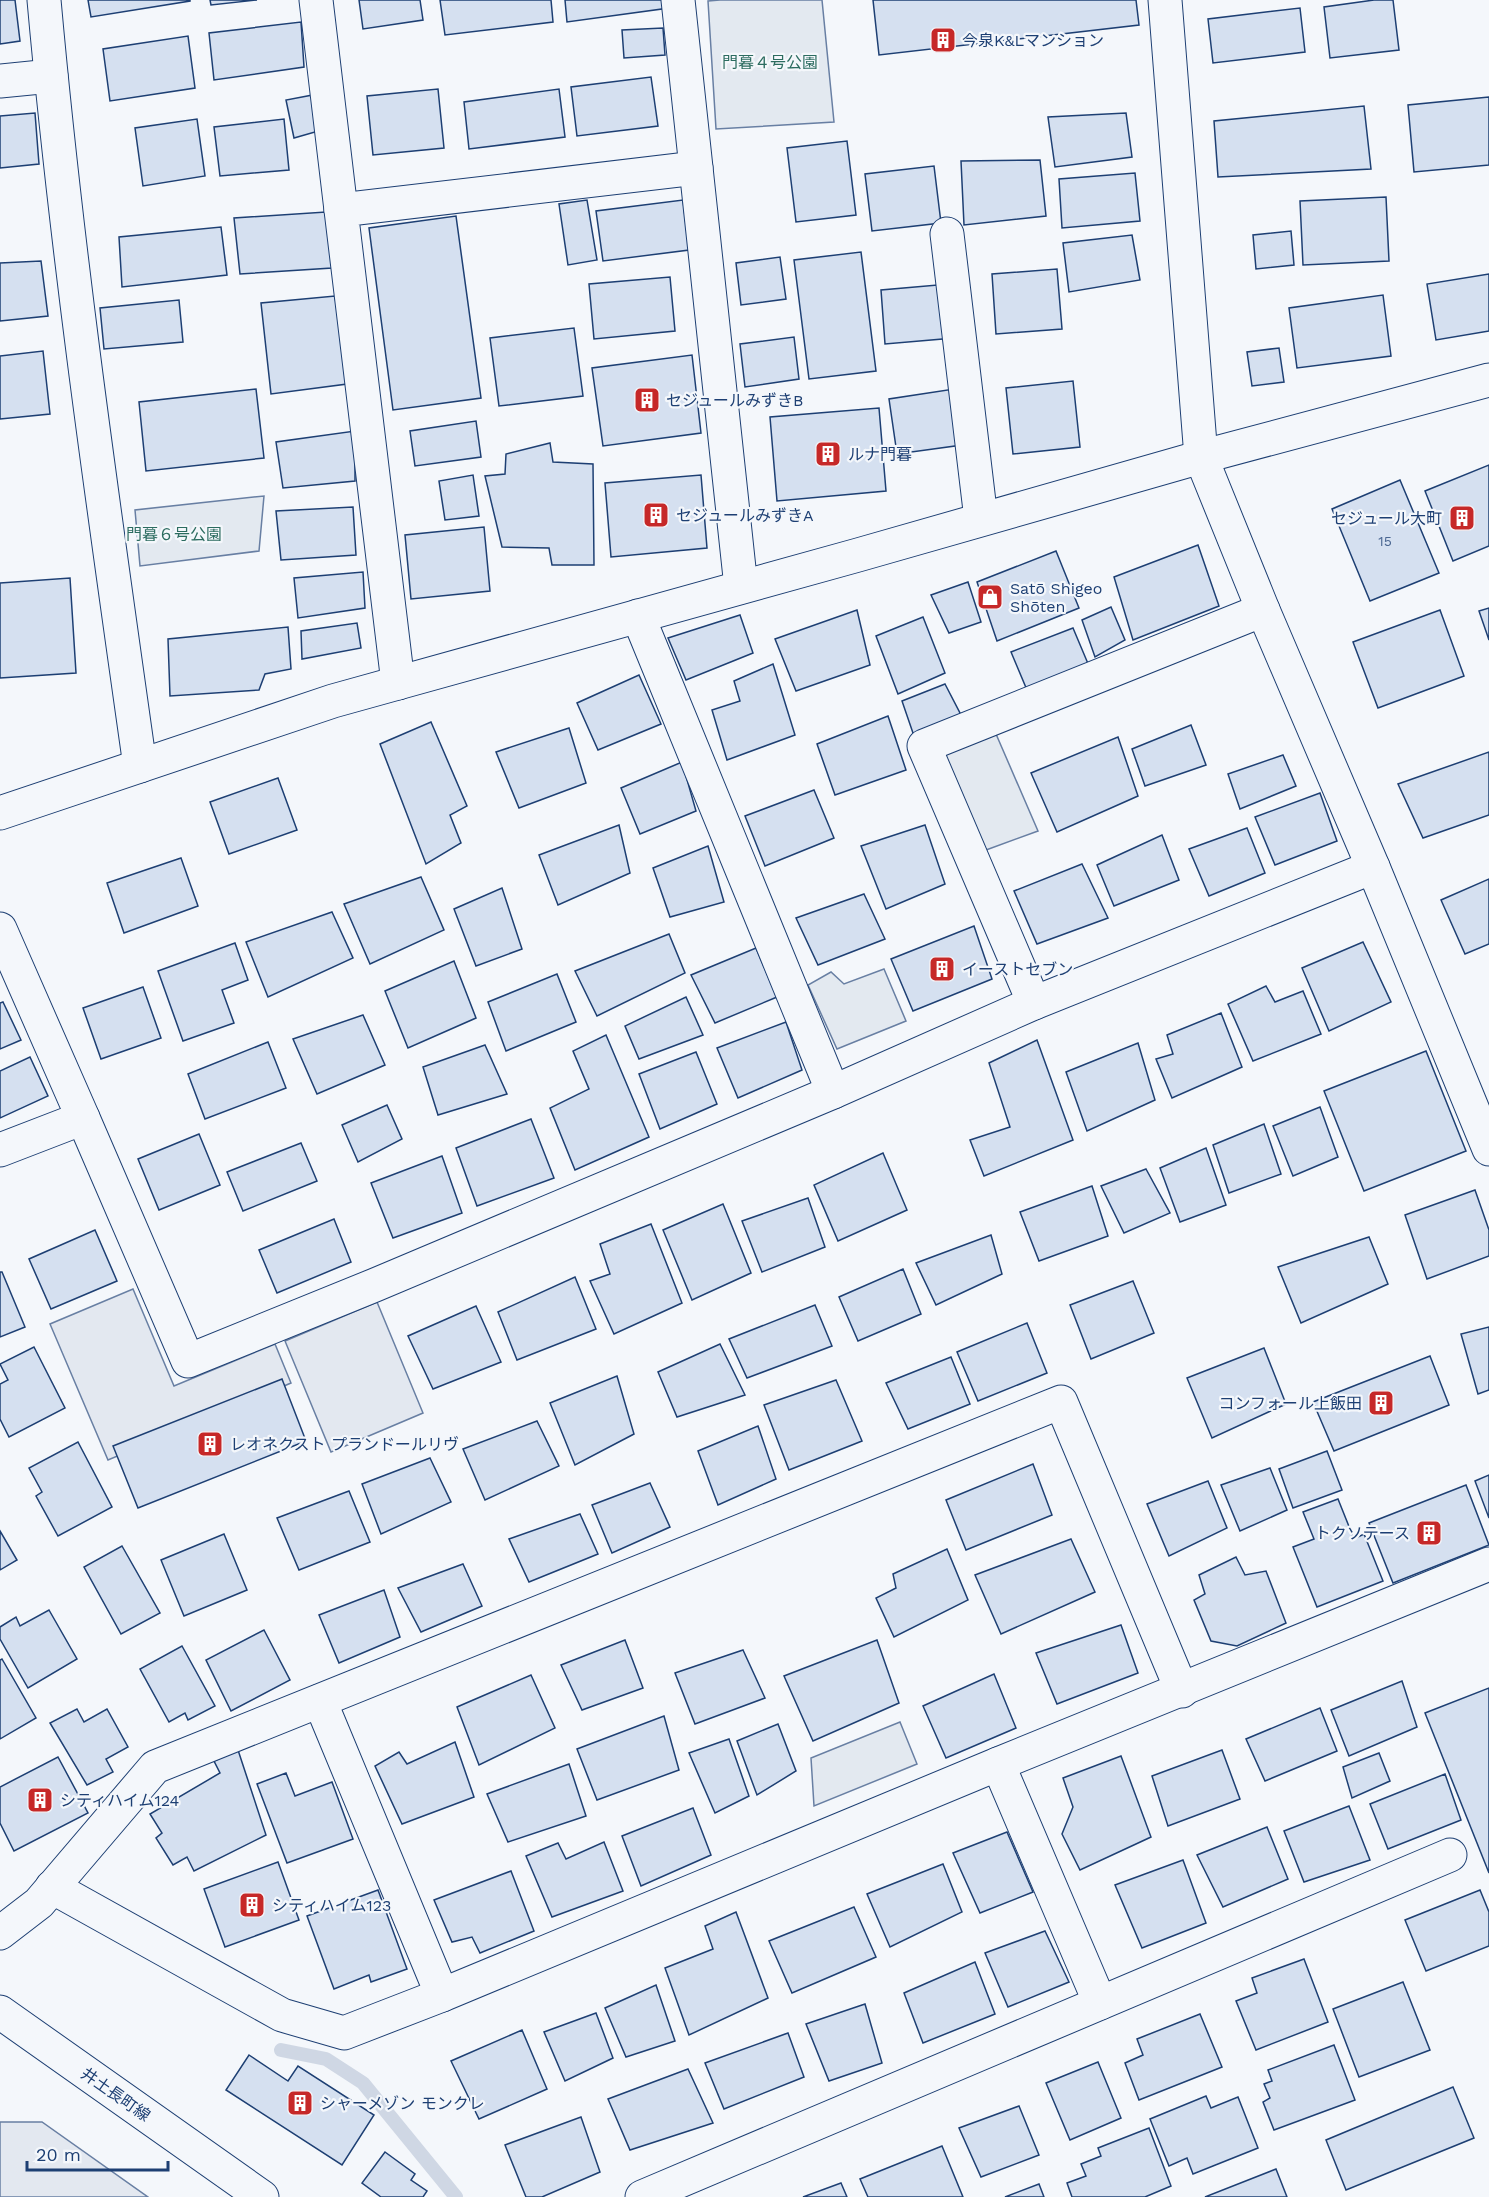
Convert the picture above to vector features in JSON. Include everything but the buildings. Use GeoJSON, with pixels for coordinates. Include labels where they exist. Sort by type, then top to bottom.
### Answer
{"type":"FeatureCollection","features":[{"type":"Feature","properties":{"kind":"street"},"geometry":{"type":"LineString","coordinates":[[44,0],[96,450],[140,766]]}},
{"type":"Feature","properties":{"kind":"street"},"geometry":{"type":"LineString","coordinates":[[316,0],[398,683]]}},
{"type":"Feature","properties":{"kind":"street"},"geometry":{"type":"LineString","coordinates":[[678,0],[741,587]]}},
{"type":"Feature","properties":{"kind":"street"},"geometry":{"type":"LineString","coordinates":[[1165,0],[1201,457],[1489,1149]]}},
{"type":"Feature","properties":{"kind":"street"},"geometry":{"type":"LineString","coordinates":[[0,81],[51,76]]}},
{"type":"Feature","properties":{"kind":"street"},"geometry":{"type":"LineString","coordinates":[[341,210],[696,168]]}},
{"type":"Feature","properties":{"kind":"street"},"geometry":{"type":"LineString","coordinates":[[947,234],[981,519]]}},
{"type":"Feature","properties":{"kind":"street"},"geometry":{"type":"LineString","coordinates":[[0,813],[333,701],[1201,457],[1489,380]]}},
{"type":"Feature","properties":{"kind":"street"},"geometry":{"type":"LineString","coordinates":[[1034,1003],[924,746],[1263,610]]}},
{"type":"Feature","properties":{"kind":"street"},"geometry":{"type":"LineString","coordinates":[[638,616],[833,1092]]}},
{"type":"Feature","properties":{"kind":"street"},"geometry":{"type":"LineString","coordinates":[[0,929],[188,1361],[375,1285],[833,1092],[1034,1003],[1373,867]]}},
{"type":"Feature","properties":{"kind":"street"},"geometry":{"type":"LineString","coordinates":[[0,1150],[83,1118]]}},
{"type":"Feature","properties":{"kind":"street"},"geometry":{"type":"LineString","coordinates":[[0,1933],[39,1903],[155,1767],[1061,1402],[1182,1691]]}},
{"type":"Feature","properties":{"kind":"street"},"geometry":{"type":"LineString","coordinates":[[52,1887],[282,2015],[344,2032],[442,1995],[998,1764],[1182,1691],[1489,1564]]}},
{"type":"Feature","properties":{"kind":"street"},"geometry":{"type":"LineString","coordinates":[[320,1701],[442,1995]]}},
{"type":"Feature","properties":{"kind":"street"},"geometry":{"type":"LineString","coordinates":[[998,1764],[1100,2003]]}},
{"type":"Feature","properties":{"kind":"street"},"geometry":{"type":"LineString","coordinates":[[642,2197],[1450,1856]]}},
{"type":"Feature","properties":{"kind":"street","name":"井土長町線"},"geometry":{"type":"LineString","coordinates":[[0,2012],[262,2197]]}},
{"type":"Feature","properties":{"kind":"green space","name":"門暮４号公園"},"geometry":{"type":"Polygon","coordinates":[[[822,0],[834,122],[716,129],[708,1],[822,0]]]}},
{"type":"Feature","properties":{"kind":"green space","name":"門暮６号公園"},"geometry":{"type":"Polygon","coordinates":[[[264,496],[259,551],[140,566],[135,510],[264,496]]]}},
{"type":"Feature","properties":{"kind":"green space"},"geometry":{"type":"Polygon","coordinates":[[[996,734],[1038,831],[986,850],[942,753],[996,734]]]}},
{"type":"Feature","properties":{"kind":"green space"},"geometry":{"type":"Polygon","coordinates":[[[884,969],[906,1021],[837,1049],[808,985],[831,972],[844,984],[884,969]]]}},
{"type":"Feature","properties":{"kind":"green space"},"geometry":{"type":"Polygon","coordinates":[[[900,1722],[917,1764],[814,1806],[811,1758],[900,1722]]]}},
{"type":"Feature","properties":{"kind":"shaded area"},"geometry":{"type":"Polygon","coordinates":[[[133,1289],[174,1386],[275,1344],[291,1383],[108,1460],[50,1324],[133,1289]]]}},
{"type":"Feature","properties":{"kind":"shaded area"},"geometry":{"type":"Polygon","coordinates":[[[377,1302],[423,1413],[331,1452],[285,1341],[377,1302]]]}},
{"type":"Feature","properties":{"kind":"shaded area"},"geometry":{"type":"Polygon","coordinates":[[[0,2122],[42,2122],[148,2197],[0,2197],[0,2122]]]}},
{"type":"Feature","properties":{"kind":"waterway"},"geometry":{"type":"LineString","coordinates":[[281,2050],[326,2059],[363,2083],[456,2197]]}},
{"type":"Feature","properties":{"kind":"place","name":"今泉K&Lマンション"},"geometry":{"type":"Point","coordinates":[943,40]}},
{"type":"Feature","properties":{"kind":"place","name":"セジュールみずきB"},"geometry":{"type":"Point","coordinates":[647,400]}},
{"type":"Feature","properties":{"kind":"place","name":"ルナ門暮"},"geometry":{"type":"Point","coordinates":[828,454]}},
{"type":"Feature","properties":{"kind":"place","name":"セジュールみずきA"},"geometry":{"type":"Point","coordinates":[656,515]}},
{"type":"Feature","properties":{"kind":"place","name":"セジュール大町"},"geometry":{"type":"Point","coordinates":[1462,518]}},
{"type":"Feature","properties":{"kind":"place","name":"Satō Shigeo Shōten"},"geometry":{"type":"Point","coordinates":[990,597]}},
{"type":"Feature","properties":{"kind":"place","name":"イーストセブン"},"geometry":{"type":"Point","coordinates":[942,969]}},
{"type":"Feature","properties":{"kind":"place","name":"コンフォール上飯田"},"geometry":{"type":"Point","coordinates":[1381,1403]}},
{"type":"Feature","properties":{"kind":"place","name":"レオネクスト プランドールリヴ"},"geometry":{"type":"Point","coordinates":[210,1444]}},
{"type":"Feature","properties":{"kind":"place","name":"トクソテース"},"geometry":{"type":"Point","coordinates":[1429,1533]}},
{"type":"Feature","properties":{"kind":"place","name":"シティハイム124"},"geometry":{"type":"Point","coordinates":[40,1800]}},
{"type":"Feature","properties":{"kind":"place","name":"シティハイム123"},"geometry":{"type":"Point","coordinates":[252,1905]}},
{"type":"Feature","properties":{"kind":"place","name":"シャーメゾン モンクレ"},"geometry":{"type":"Point","coordinates":[300,2103]}}]}
